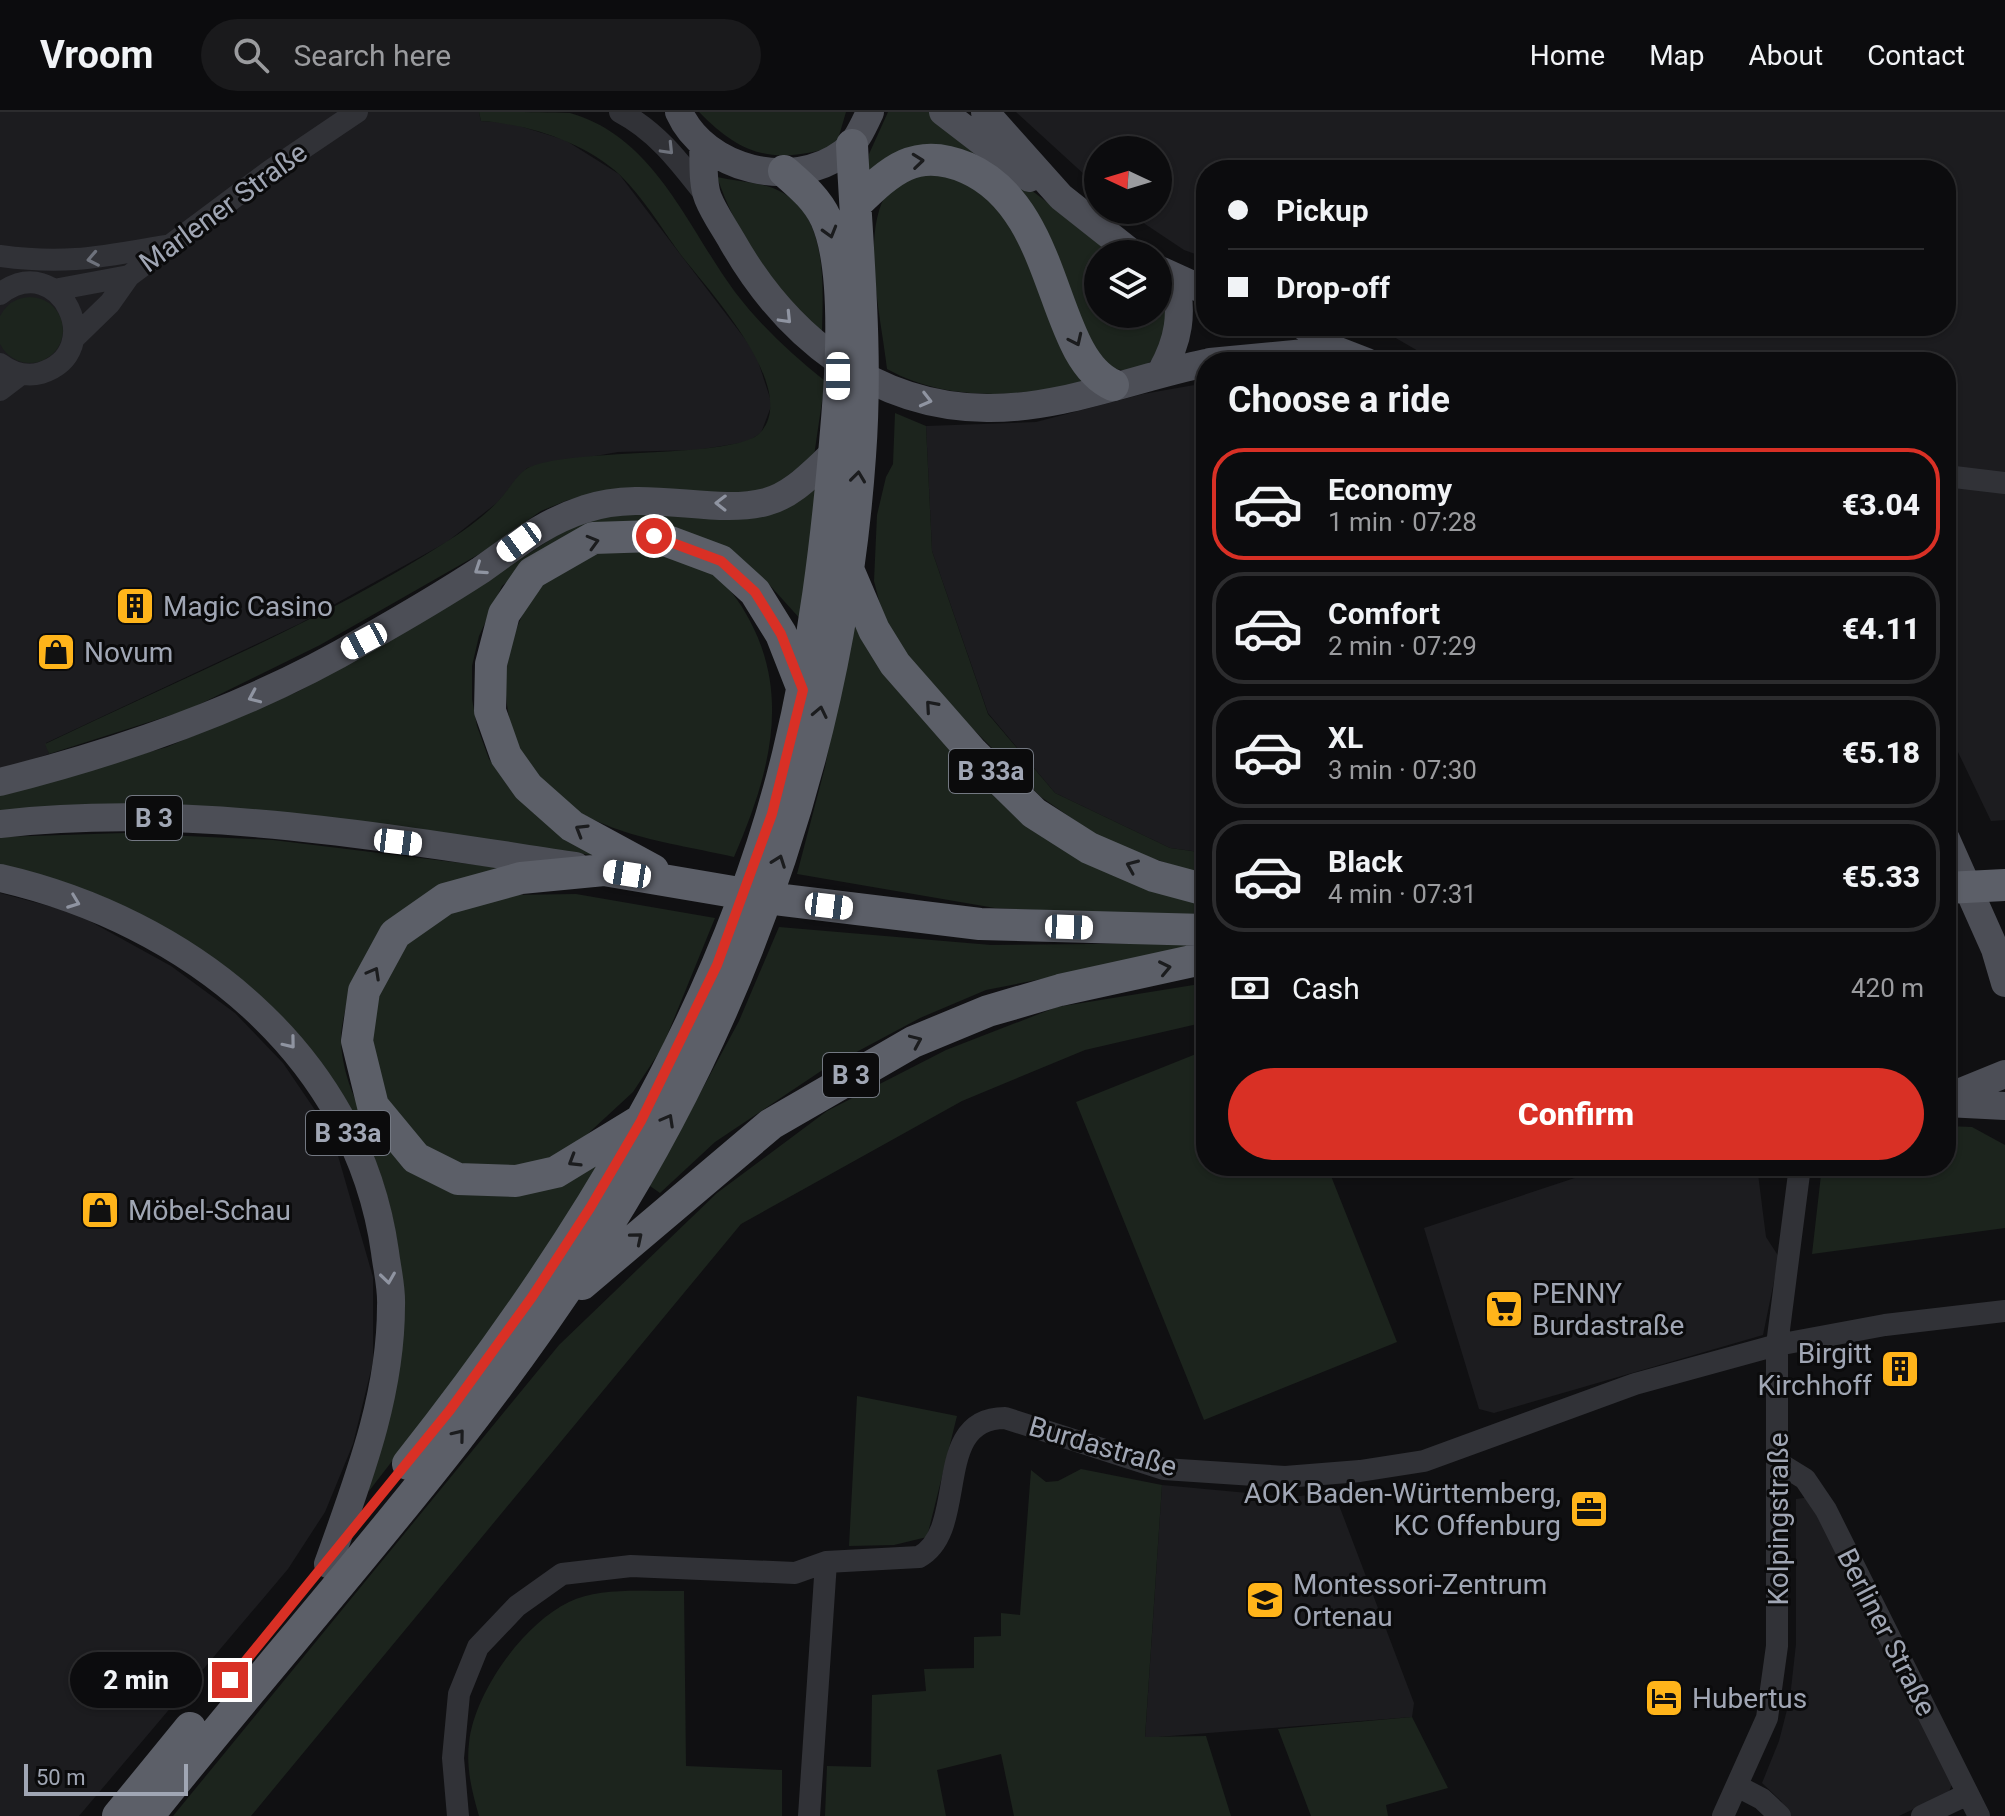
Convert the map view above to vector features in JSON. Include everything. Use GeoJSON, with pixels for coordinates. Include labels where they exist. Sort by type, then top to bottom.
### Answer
{"type":"FeatureCollection","features":[{"type":"Feature","properties":{"kind":"highway","name":"B 33a"},"geometry":{"type":"LineString","coordinates":[[148,1816],[470,1422],[555,1306],[608,1226],[677,1104],[784,814],[837,637],[848,569],[856,204],[852,145]]}},
{"type":"Feature","properties":{"kind":"highway"},"geometry":{"type":"LineString","coordinates":[[856,204],[903,163],[929,159],[959,165],[986,176],[1029,227],[1089,367],[1113,385]]}},
{"type":"Feature","properties":{"kind":"highway","name":"B 33a"},"geometry":{"type":"LineString","coordinates":[[784,171],[820,207],[833,237],[851,335]]}},
{"type":"Feature","properties":{"kind":"highway","name":"B 33a"},"geometry":{"type":"LineString","coordinates":[[784,814],[824,570],[834,453],[850,406]]}},
{"type":"Feature","properties":{"kind":"highway"},"geometry":{"type":"LineString","coordinates":[[673,882],[572,826],[528,787],[506,756],[490,711],[491,664],[504,614],[532,573],[593,538],[654,536],[721,561],[755,592],[781,634],[803,690]]}},
{"type":"Feature","properties":{"kind":"highway","name":"B 33a"},"geometry":{"type":"LineString","coordinates":[[848,569],[874,630],[895,664],[973,753],[1034,813],[1089,848],[1154,876],[1196,887]]}},
{"type":"Feature","properties":{"kind":"highway","name":"B 3"},"geometry":{"type":"LineString","coordinates":[[641,1121],[556,1172],[516,1181],[458,1179],[416,1158],[373,1106],[357,1041],[364,991],[395,934],[445,899],[521,878],[604,870],[806,903],[980,924],[1196,930]]}},
{"type":"Feature","properties":{"kind":"highway"},"geometry":{"type":"LineString","coordinates":[[1956,887],[2005,885]]}},
{"type":"Feature","properties":{"kind":"highway","name":"B 3"},"geometry":{"type":"LineString","coordinates":[[555,1306],[771,1124],[889,1054],[988,1011],[1060,990],[1196,960]]}},
{"type":"Feature","properties":{"kind":"highway","name":"B 33a"},"geometry":{"type":"LineString","coordinates":[[118,1816],[328,1564],[450,1410],[532,1297],[590,1208],[730,962]]}},
{"type":"Feature","properties":{"kind":"main road"},"geometry":{"type":"LineString","coordinates":[[679,112],[703,144],[742,166],[784,171],[824,162],[852,145],[870,112]]}},
{"type":"Feature","properties":{"kind":"main road"},"geometry":{"type":"LineString","coordinates":[[943,112],[1014,170],[1061,197],[1115,240]]}},
{"type":"Feature","properties":{"kind":"main road"},"geometry":{"type":"LineString","coordinates":[[985,112],[1061,197]]}},
{"type":"Feature","properties":{"kind":"main road"},"geometry":{"type":"LineString","coordinates":[[703,144],[707,197],[773,304],[800,332],[854,372],[895,393],[940,404],[987,408],[1039,405],[1196,365]]}},
{"type":"Feature","properties":{"kind":"main road"},"geometry":{"type":"LineString","coordinates":[[1172,275],[1196,286]]}},
{"type":"Feature","properties":{"kind":"main road"},"geometry":{"type":"LineString","coordinates":[[1161,372],[1178,333],[1182,308],[1172,285]]}},
{"type":"Feature","properties":{"kind":"main road"},"geometry":{"type":"LineString","coordinates":[[1317,336],[1341,352]]}},
{"type":"Feature","properties":{"kind":"main road"},"geometry":{"type":"LineString","coordinates":[[1315,352],[1336,350]]}},
{"type":"Feature","properties":{"kind":"main road"},"geometry":{"type":"LineString","coordinates":[[0,782],[89,759],[253,698],[377,633],[481,569],[538,528],[587,507],[647,499],[722,504],[766,502],[796,488],[834,453]]}},
{"type":"Feature","properties":{"kind":"main road","name":"B 3"},"geometry":{"type":"LineString","coordinates":[[0,824],[152,817],[307,830],[604,870]]}},
{"type":"Feature","properties":{"kind":"main road"},"geometry":{"type":"LineString","coordinates":[[1956,862],[2004,973]]}},
{"type":"Feature","properties":{"kind":"main road","name":"B 33a"},"geometry":{"type":"LineString","coordinates":[[0,878],[29,885],[133,925],[213,975],[276,1026],[322,1082],[354,1145],[379,1211],[391,1317],[387,1371],[366,1460],[328,1564]]}},
{"type":"Feature","properties":{"kind":"main road"},"geometry":{"type":"LineString","coordinates":[[1956,1096],[2005,1074]]}},
{"type":"Feature","properties":{"kind":"main road"},"geometry":{"type":"LineString","coordinates":[[1956,1102],[2005,1106]]}},
{"type":"Feature","properties":{"kind":"street","name":"Marlener Straße"},"geometry":{"type":"LineString","coordinates":[[21,374],[33,375],[53,367],[63,359],[74,338],[110,303],[129,276],[357,112]]}},
{"type":"Feature","properties":{"kind":"street"},"geometry":{"type":"LineString","coordinates":[[620,112],[639,122],[670,150],[707,197]]}},
{"type":"Feature","properties":{"kind":"street"},"geometry":{"type":"LineString","coordinates":[[0,256],[44,262],[80,262],[170,245]]}},
{"type":"Feature","properties":{"kind":"street","name":"Marlener Straße"},"geometry":{"type":"LineString","coordinates":[[3,288],[32,282],[54,290],[129,276]]}},
{"type":"Feature","properties":{"kind":"street"},"geometry":{"type":"LineString","coordinates":[[54,290],[71,311],[74,338]]}},
{"type":"Feature","properties":{"kind":"street"},"geometry":{"type":"LineString","coordinates":[[0,364],[21,374],[0,390]]}},
{"type":"Feature","properties":{"kind":"street"},"geometry":{"type":"LineString","coordinates":[[1956,477],[2005,483]]}},
{"type":"Feature","properties":{"kind":"street","name":"Kolpingstraße"},"geometry":{"type":"LineString","coordinates":[[1723,1816],[1739,1787],[1767,1718],[1777,1646],[1777,1345],[1799,1176]]}},
{"type":"Feature","properties":{"kind":"street","name":"Burdastraße"},"geometry":{"type":"LineString","coordinates":[[458,1816],[453,1758],[459,1694],[478,1647],[517,1606],[562,1574],[631,1566],[795,1573],[826,1562],[919,1557],[927,1553],[939,1533],[969,1429],[984,1418],[1005,1418],[1164,1469],[1285,1477],[1360,1471],[1424,1461],[1635,1384],[1777,1345],[1885,1325],[2005,1311]]}},
{"type":"Feature","properties":{"kind":"street","name":"Berliner Straße"},"geometry":{"type":"LineString","coordinates":[[1779,1463],[1805,1479],[1826,1510],[1979,1816]]}},
{"type":"Feature","properties":{"kind":"street"},"geometry":{"type":"LineString","coordinates":[[809,1816],[826,1562]]}},
{"type":"Feature","properties":{"kind":"street"},"geometry":{"type":"LineString","coordinates":[[1739,1787],[1762,1799],[1780,1816]]}},
{"type":"Feature","properties":{"kind":"street"},"geometry":{"type":"LineString","coordinates":[[1922,1816],[1968,1794]]}},
{"type":"Feature","properties":{"kind":"shaded area"},"geometry":{"type":"Polygon","coordinates":[[[0,112],[479,112],[481,121],[510,123],[565,140],[619,174],[755,352],[772,404],[761,433],[747,442],[697,450],[618,452],[527,468],[498,502],[447,542],[299,624],[46,743],[49,754],[0,770],[0,112]]]}},
{"type":"Feature","properties":{"kind":"shaded area"},"geometry":{"type":"Polygon","coordinates":[[[479,112],[570,113],[600,125],[625,142],[647,163],[745,305],[777,340],[825,381],[814,456],[770,489],[734,494],[625,492],[568,500],[541,511],[481,553],[320,645],[190,709],[49,754],[45,744],[248,649],[398,571],[474,522],[530,467],[582,457],[720,446],[745,441],[760,433],[769,414],[769,392],[760,367],[729,315],[628,184],[606,163],[573,144],[517,126],[481,121],[479,112]]]}},
{"type":"Feature","properties":{"kind":"shaded area"},"geometry":{"type":"Polygon","coordinates":[[[699,112],[846,112],[836,146],[795,155],[778,155],[746,148],[699,112]]]}},
{"type":"Feature","properties":{"kind":"shaded area"},"geometry":{"type":"Polygon","coordinates":[[[888,112],[929,112],[1097,240],[1084,240],[1084,328],[1167,328],[1154,359],[1134,370],[1103,367],[990,169],[869,175],[869,154],[888,112]]]}},
{"type":"Feature","properties":{"kind":"shaded area"},"geometry":{"type":"Polygon","coordinates":[[[1016,112],[2005,112],[2005,820],[1991,821],[1956,748],[1956,352],[1420,352],[1392,336],[1956,336],[1956,160],[1196,160],[1196,254],[1145,224],[1172,224],[1172,136],[1084,136],[1084,174],[1016,112]]]}},
{"type":"Feature","properties":{"kind":"shaded area"},"geometry":{"type":"Polygon","coordinates":[[[914,170],[968,180],[1017,226],[1085,384],[1035,392],[984,394],[935,387],[887,369],[875,276],[875,228],[880,207],[889,190],[914,170]]]}},
{"type":"Feature","properties":{"kind":"shaded area"},"geometry":{"type":"Polygon","coordinates":[[[717,177],[773,188],[791,199],[804,213],[819,250],[823,292],[822,332],[805,317],[759,262],[735,220],[717,177]]]}},
{"type":"Feature","properties":{"kind":"shaded area"},"geometry":{"type":"Polygon","coordinates":[[[17,299],[43,299],[54,306],[63,324],[61,343],[54,354],[43,361],[17,361],[6,354],[-1,343],[-1,317],[6,306],[17,299]]]}},
{"type":"Feature","properties":{"kind":"shaded area"},"geometry":{"type":"Polygon","coordinates":[[[1196,385],[1196,852],[1170,848],[1055,793],[988,713],[932,551],[926,426],[1036,422],[1143,394],[1196,385]]]}},
{"type":"Feature","properties":{"kind":"shaded area"},"geometry":{"type":"Polygon","coordinates":[[[895,413],[926,426],[932,551],[988,714],[1055,793],[1170,848],[1196,852],[1196,873],[1109,844],[1041,797],[912,668],[883,616],[874,581],[877,515],[886,477],[893,464],[895,413]]]}},
{"type":"Feature","properties":{"kind":"shaded area"},"geometry":{"type":"Polygon","coordinates":[[[822,482],[803,622],[765,580],[684,532],[528,564],[502,586],[479,636],[472,666],[472,699],[477,726],[489,759],[510,788],[592,849],[591,855],[436,833],[0,811],[0,795],[167,747],[297,692],[403,633],[567,529],[600,516],[822,482]]]}},
{"type":"Feature","properties":{"kind":"shaded area"},"geometry":{"type":"Polygon","coordinates":[[[649,547],[700,566],[720,580],[742,607],[763,651],[770,680],[770,740],[756,799],[734,857],[632,834],[583,814],[543,783],[529,765],[511,725],[506,683],[508,661],[521,618],[537,589],[554,572],[582,557],[649,547]]]}},
{"type":"Feature","properties":{"kind":"shaded area"},"geometry":{"type":"Polygon","coordinates":[[[857,601],[1000,796],[1196,896],[1196,918],[995,908],[797,874],[825,767],[857,601]]]}},
{"type":"Feature","properties":{"kind":"shaded area"},"geometry":{"type":"Polygon","coordinates":[[[124,833],[273,840],[502,868],[350,988],[341,1043],[351,1089],[361,1111],[389,1150],[426,1178],[448,1187],[496,1181],[599,1160],[602,1166],[508,1311],[369,1491],[364,1487],[402,1303],[397,1240],[382,1181],[359,1125],[328,1074],[290,1028],[246,986],[196,949],[95,894],[0,868],[0,837],[124,833]]]}},
{"type":"Feature","properties":{"kind":"shaded area"},"geometry":{"type":"Polygon","coordinates":[[[0,893],[75,913],[171,966],[235,1013],[283,1063],[332,1135],[373,1277],[373,1362],[353,1444],[325,1512],[288,1569],[79,1816],[0,1816],[0,893]]]}},
{"type":"Feature","properties":{"kind":"shaded area"},"geometry":{"type":"Polygon","coordinates":[[[576,894],[715,918],[662,1048],[633,1092],[580,1141],[543,1161],[501,1169],[465,1166],[410,1138],[372,1077],[367,1035],[387,962],[428,921],[506,895],[576,894]]]}},
{"type":"Feature","properties":{"kind":"shaded area"},"geometry":{"type":"Polygon","coordinates":[[[779,927],[991,945],[1186,943],[1190,950],[986,990],[920,1018],[821,1071],[715,1142],[660,1193],[650,1186],[739,1021],[779,927]]]}},
{"type":"Feature","properties":{"kind":"shaded area"},"geometry":{"type":"Polygon","coordinates":[[[1196,985],[1196,1024],[1085,1050],[962,1101],[741,1224],[251,1816],[173,1816],[559,1345],[717,1193],[827,1111],[946,1050],[1057,1007],[1196,985]]]}},
{"type":"Feature","properties":{"kind":"shaded area"},"geometry":{"type":"Polygon","coordinates":[[[1196,1054],[1196,1176],[1331,1176],[1397,1342],[1204,1420],[1076,1102],[1196,1054]]]}},
{"type":"Feature","properties":{"kind":"shaded area"},"geometry":{"type":"Polygon","coordinates":[[[1956,1126],[1972,1127],[2005,1145],[2005,1228],[1812,1254],[1821,1176],[1956,1176],[1956,1126]]]}},
{"type":"Feature","properties":{"kind":"shaded area"},"geometry":{"type":"Polygon","coordinates":[[[1581,1176],[1758,1176],[1766,1237],[1779,1257],[1763,1335],[1494,1413],[1479,1409],[1424,1228],[1581,1176]]]}},
{"type":"Feature","properties":{"kind":"shaded area"},"geometry":{"type":"Polygon","coordinates":[[[857,1396],[957,1416],[927,1537],[894,1545],[849,1546],[857,1396]]]}},
{"type":"Feature","properties":{"kind":"shaded area"},"geometry":{"type":"Polygon","coordinates":[[[1081,1469],[1162,1485],[1145,1737],[1206,1736],[1231,1816],[1014,1816],[1001,1754],[937,1770],[946,1816],[825,1816],[827,1766],[871,1767],[872,1695],[926,1691],[924,1669],[974,1668],[974,1637],[1001,1636],[1001,1613],[1020,1615],[1031,1470],[1046,1482],[1058,1481],[1081,1469]]]}},
{"type":"Feature","properties":{"kind":"shaded area","name":"Montessori-Zentrum Ortenau"},"geometry":{"type":"Polygon","coordinates":[[[1162,1485],[1292,1497],[1334,1492],[1414,1703],[1412,1717],[1145,1738],[1162,1485]]]}},
{"type":"Feature","properties":{"kind":"shaded area"},"geometry":{"type":"Polygon","coordinates":[[[1811,1497],[1952,1784],[1949,1792],[1899,1816],[1790,1816],[1781,1801],[1762,1783],[1779,1741],[1790,1698],[1796,1644],[1796,1499],[1811,1497]]]}},
{"type":"Feature","properties":{"kind":"shaded area"},"geometry":{"type":"Polygon","coordinates":[[[684,1591],[686,1766],[782,1770],[782,1816],[479,1816],[468,1762],[473,1723],[491,1682],[518,1643],[552,1612],[582,1597],[610,1592],[684,1591]]]}},
{"type":"Feature","properties":{"kind":"shaded area"},"geometry":{"type":"Polygon","coordinates":[[[1412,1717],[1448,1788],[1386,1805],[1388,1816],[1311,1816],[1278,1729],[1412,1717]]]}},
{"type":"Feature","properties":{"kind":"place","name":"Magic Casino"},"geometry":{"type":"Point","coordinates":[135,606]}},
{"type":"Feature","properties":{"kind":"place","name":"Novum"},"geometry":{"type":"Point","coordinates":[56,652]}},
{"type":"Feature","properties":{"kind":"place","name":"Möbel-Schau"},"geometry":{"type":"Point","coordinates":[100,1210]}},
{"type":"Feature","properties":{"kind":"place","name":"PENNY Burdastraße"},"geometry":{"type":"Point","coordinates":[1504,1309]}},
{"type":"Feature","properties":{"kind":"place","name":"Birgitt Kirchhoff"},"geometry":{"type":"Point","coordinates":[1900,1369]}},
{"type":"Feature","properties":{"kind":"place","name":"AOK Baden-Württemberg, KC Offenburg"},"geometry":{"type":"Point","coordinates":[1589,1509]}},
{"type":"Feature","properties":{"kind":"place","name":"Montessori-Zentrum Ortenau"},"geometry":{"type":"Point","coordinates":[1265,1600]}},
{"type":"Feature","properties":{"kind":"place","name":"Hubertus"},"geometry":{"type":"Point","coordinates":[1664,1698]}},
{"type":"Feature","properties":{"kind":"route"},"geometry":{"type":"LineString","coordinates":[[230,1680],[328,1564],[450,1410],[532,1297],[590,1208],[641,1121],[717,965],[772,814],[803,690],[781,634],[755,592],[721,561],[654,536]]}}]}
